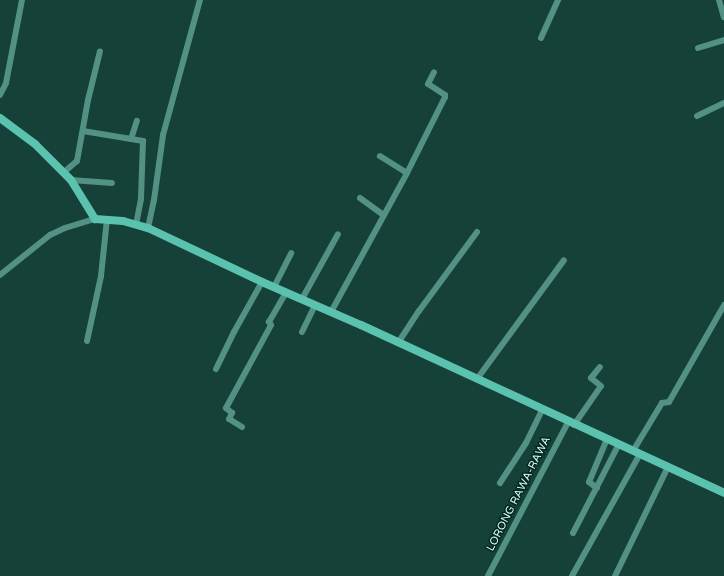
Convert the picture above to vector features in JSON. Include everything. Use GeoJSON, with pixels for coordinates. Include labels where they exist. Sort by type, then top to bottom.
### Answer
{"type":"FeatureCollection","features":[{"type":"Feature","properties":{"kind":"street"},"geometry":{"type":"LineString","coordinates":[[0,95],[6,83],[22,0]]}},
{"type":"Feature","properties":{"kind":"street"},"geometry":{"type":"LineString","coordinates":[[148,228],[154,200],[163,136],[200,0]]}},
{"type":"Feature","properties":{"kind":"street"},"geometry":{"type":"LineString","coordinates":[[541,38],[558,0]]}},
{"type":"Feature","properties":{"kind":"street"},"geometry":{"type":"LineString","coordinates":[[719,0],[724,17]]}},
{"type":"Feature","properties":{"kind":"street"},"geometry":{"type":"LineString","coordinates":[[698,48],[724,40]]}},
{"type":"Feature","properties":{"kind":"street"},"geometry":{"type":"LineString","coordinates":[[63,173],[77,161],[88,100],[100,51]]}},
{"type":"Feature","properties":{"kind":"street"},"geometry":{"type":"LineString","coordinates":[[331,312],[407,173],[445,98],[445,95],[428,84],[434,72]]}},
{"type":"Feature","properties":{"kind":"street"},"geometry":{"type":"LineString","coordinates":[[697,116],[724,103]]}},
{"type":"Feature","properties":{"kind":"street"},"geometry":{"type":"LineString","coordinates":[[0,118],[35,144],[71,180],[95,219]]}},
{"type":"Feature","properties":{"kind":"street"},"geometry":{"type":"LineString","coordinates":[[131,139],[137,121]]}},
{"type":"Feature","properties":{"kind":"street"},"geometry":{"type":"LineString","coordinates":[[83,131],[143,141],[141,199],[136,224]]}},
{"type":"Feature","properties":{"kind":"street"},"geometry":{"type":"LineString","coordinates":[[380,156],[407,173]]}},
{"type":"Feature","properties":{"kind":"street"},"geometry":{"type":"LineString","coordinates":[[71,180],[112,183]]}},
{"type":"Feature","properties":{"kind":"street"},"geometry":{"type":"LineString","coordinates":[[360,198],[384,215]]}},
{"type":"Feature","properties":{"kind":"street"},"geometry":{"type":"LineString","coordinates":[[0,275],[50,236],[65,228],[95,219],[107,219],[136,224],[148,228],[262,282],[619,444],[724,494]]}},
{"type":"Feature","properties":{"kind":"street"},"geometry":{"type":"LineString","coordinates":[[87,341],[101,276],[107,219]]}},
{"type":"Feature","properties":{"kind":"street"},"geometry":{"type":"LineString","coordinates":[[398,343],[419,311],[477,232]]}},
{"type":"Feature","properties":{"kind":"street"},"geometry":{"type":"LineString","coordinates":[[302,299],[338,234]]}},
{"type":"Feature","properties":{"kind":"street"},"geometry":{"type":"LineString","coordinates":[[274,287],[291,253]]}},
{"type":"Feature","properties":{"kind":"street"},"geometry":{"type":"LineString","coordinates":[[477,379],[564,260]]}},
{"type":"Feature","properties":{"kind":"street"},"geometry":{"type":"LineString","coordinates":[[216,369],[232,331],[262,282]]}},
{"type":"Feature","properties":{"kind":"street"},"geometry":{"type":"LineString","coordinates":[[242,427],[230,420],[232,413],[226,408],[271,325],[269,322],[286,292]]}},
{"type":"Feature","properties":{"kind":"street"},"geometry":{"type":"LineString","coordinates":[[302,332],[315,305]]}},
{"type":"Feature","properties":{"kind":"street"},"geometry":{"type":"LineString","coordinates":[[572,576],[662,403],[668,402],[724,305]]}},
{"type":"Feature","properties":{"kind":"street","name":"LORONG RAWA-RAWA"},"geometry":{"type":"LineString","coordinates":[[488,576],[571,423],[601,386],[591,378],[600,366]]}},
{"type":"Feature","properties":{"kind":"street"},"geometry":{"type":"LineString","coordinates":[[500,483],[526,443],[542,410]]}},
{"type":"Feature","properties":{"kind":"street"},"geometry":{"type":"LineString","coordinates":[[597,488],[589,482],[607,439]]}},
{"type":"Feature","properties":{"kind":"street"},"geometry":{"type":"LineString","coordinates":[[573,533],[619,444]]}},
{"type":"Feature","properties":{"kind":"street"},"geometry":{"type":"LineString","coordinates":[[615,576],[668,467]]}}]}
